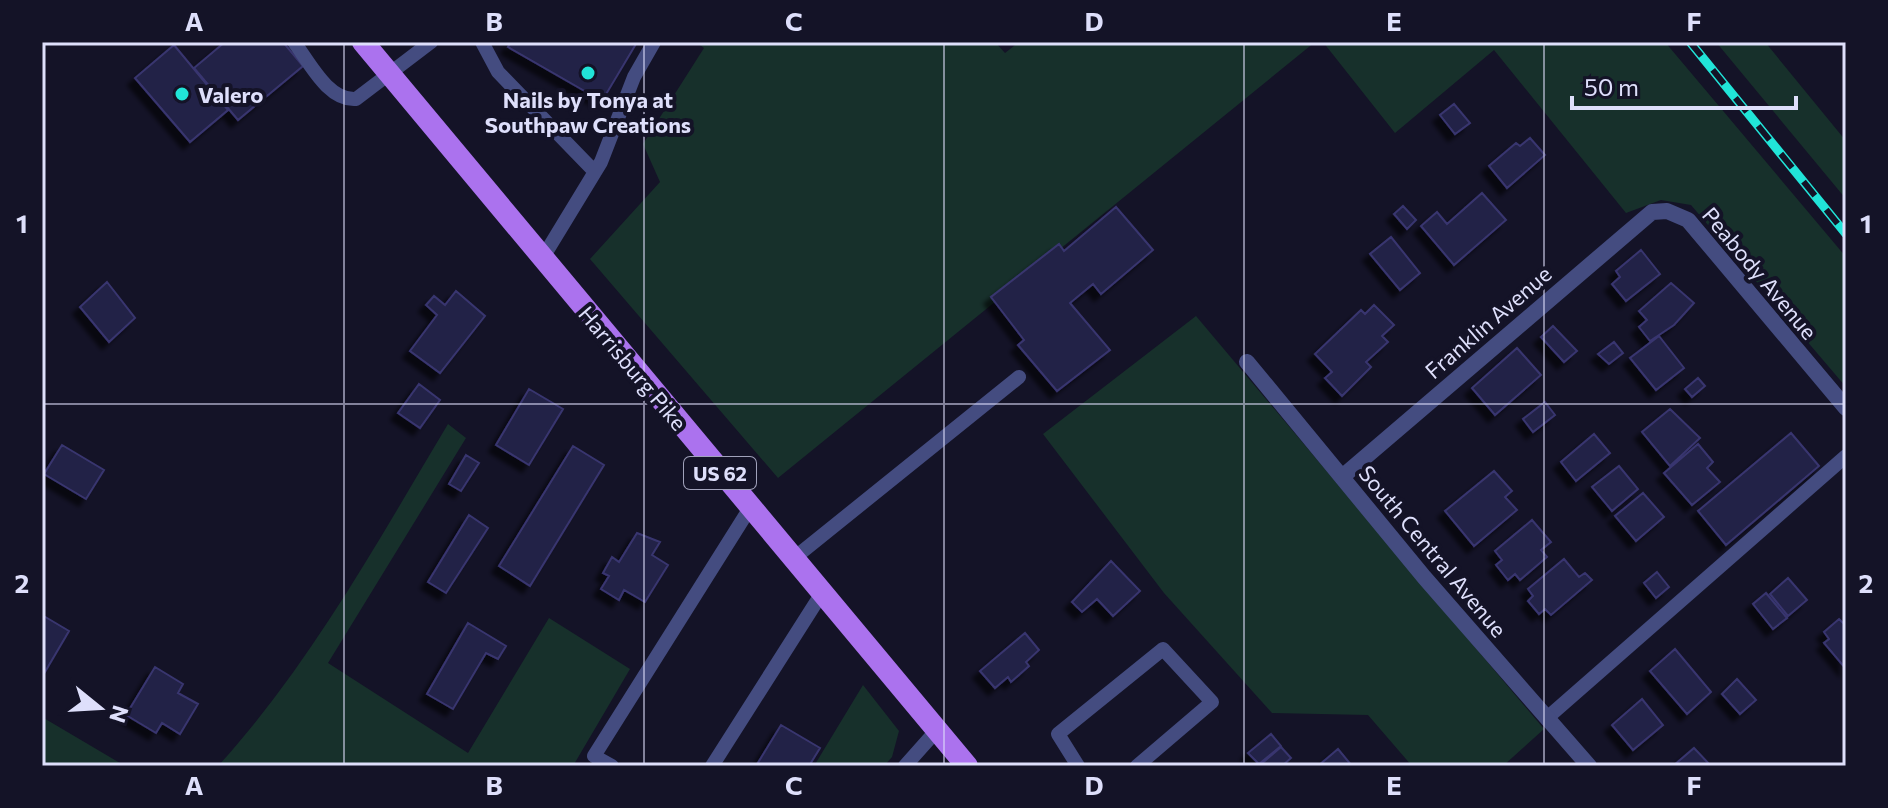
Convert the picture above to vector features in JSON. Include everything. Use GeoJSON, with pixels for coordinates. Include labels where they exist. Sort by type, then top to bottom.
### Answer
{"type":"FeatureCollection","features":[{"type":"Feature","properties":{"kind":"main road","name":"Harrisburg Pike"},"geometry":{"type":"LineString","coordinates":[[363,42],[967,766]]}},
{"type":"Feature","properties":{"kind":"street","name":"Peabody Avenue"},"geometry":{"type":"LineString","coordinates":[[1667,211],[1688,220],[1846,408]]}},
{"type":"Feature","properties":{"kind":"street","name":"Franklin Avenue"},"geometry":{"type":"LineString","coordinates":[[1342,477],[1638,221],[1652,212],[1667,211]]}},
{"type":"Feature","properties":{"kind":"street","name":"South Central Avenue"},"geometry":{"type":"LineString","coordinates":[[1247,362],[1589,766]]}},
{"type":"Feature","properties":{"kind":"lane"},"geometry":{"type":"LineString","coordinates":[[294,42],[333,92],[344,100],[356,99],[431,42]]}},
{"type":"Feature","properties":{"kind":"lane"},"geometry":{"type":"LineString","coordinates":[[482,42],[498,72],[595,172]]}},
{"type":"Feature","properties":{"kind":"lane"},"geometry":{"type":"LineString","coordinates":[[542,259],[595,172],[634,77],[654,42]]}},
{"type":"Feature","properties":{"kind":"lane"},"geometry":{"type":"LineString","coordinates":[[793,559],[1019,377]]}},
{"type":"Feature","properties":{"kind":"lane"},"geometry":{"type":"LineString","coordinates":[[1547,718],[1846,456]]}},
{"type":"Feature","properties":{"kind":"lane"},"geometry":{"type":"LineString","coordinates":[[612,766],[594,756],[750,508]]}},
{"type":"Feature","properties":{"kind":"lane"},"geometry":{"type":"LineString","coordinates":[[712,766],[822,593]]}},
{"type":"Feature","properties":{"kind":"lane"},"geometry":{"type":"LineString","coordinates":[[1078,766],[1058,734],[1163,649],[1212,702],[1137,766]]}},
{"type":"Feature","properties":{"kind":"lane"},"geometry":{"type":"LineString","coordinates":[[905,766],[937,730]]}},
{"type":"Feature","properties":{"kind":"green space"},"geometry":{"type":"Polygon","coordinates":[[[696,42],[995,42],[1005,53],[1019,42],[1315,42],[778,478],[590,259],[660,182],[643,144],[704,48],[696,42]]]}},
{"type":"Feature","properties":{"kind":"green space"},"geometry":{"type":"Polygon","coordinates":[[[1323,42],[1665,42],[1846,257],[1846,387],[1691,205],[1661,200],[1626,213],[1494,50],[1395,133],[1323,42]]]}},
{"type":"Feature","properties":{"kind":"green space"},"geometry":{"type":"Polygon","coordinates":[[[1716,42],[1765,42],[1846,141],[1846,199],[1716,42]]]}},
{"type":"Feature","properties":{"kind":"green space"},"geometry":{"type":"Polygon","coordinates":[[[1196,316],[1544,729],[1503,766],[1412,766],[1368,715],[1272,713],[1164,593],[1043,434],[1196,316]]]}},
{"type":"Feature","properties":{"kind":"green space"},"geometry":{"type":"Polygon","coordinates":[[[448,424],[466,438],[328,663],[468,753],[549,618],[630,669],[573,766],[218,766],[313,644],[448,424]]]}},
{"type":"Feature","properties":{"kind":"green space"},"geometry":{"type":"Polygon","coordinates":[[[863,685],[899,731],[892,757],[884,766],[814,766],[863,685]]]}},
{"type":"Feature","properties":{"kind":"green space"},"geometry":{"type":"Polygon","coordinates":[[[42,717],[125,766],[42,766],[42,717]]]}},
{"type":"Feature","properties":{"kind":"building","name":"Valero"},"geometry":{"type":"Polygon","coordinates":[[[225,42],[283,42],[303,66],[238,120],[194,68],[225,42]]]}},
{"type":"Feature","properties":{"kind":"building"},"geometry":{"type":"Polygon","coordinates":[[[511,42],[636,44],[602,101],[508,47],[511,42]]]}},
{"type":"Feature","properties":{"kind":"building","name":"Valero"},"geometry":{"type":"Polygon","coordinates":[[[174,45],[228,110],[190,142],[135,78],[174,45]]]}},
{"type":"Feature","properties":{"kind":"building"},"geometry":{"type":"Polygon","coordinates":[[[1454,104],[1470,123],[1455,134],[1440,115],[1454,104]]]}},
{"type":"Feature","properties":{"kind":"building"},"geometry":{"type":"Polygon","coordinates":[[[1530,138],[1545,155],[1507,188],[1489,166],[1516,143],[1520,146],[1530,138]]]}},
{"type":"Feature","properties":{"kind":"building"},"geometry":{"type":"Polygon","coordinates":[[[1482,193],[1506,220],[1454,265],[1421,226],[1437,212],[1447,224],[1482,193]]]}},
{"type":"Feature","properties":{"kind":"building"},"geometry":{"type":"Polygon","coordinates":[[[1403,206],[1416,220],[1407,229],[1394,214],[1403,206]]]}},
{"type":"Feature","properties":{"kind":"building"},"geometry":{"type":"Polygon","coordinates":[[[1116,207],[1153,250],[1101,294],[1093,284],[1070,303],[1110,350],[1057,391],[1018,345],[1024,340],[991,297],[1059,244],[1064,251],[1116,207]]]}},
{"type":"Feature","properties":{"kind":"building"},"geometry":{"type":"Polygon","coordinates":[[[1391,237],[1420,273],[1400,290],[1370,254],[1391,237]]]}},
{"type":"Feature","properties":{"kind":"building"},"geometry":{"type":"Polygon","coordinates":[[[1641,250],[1660,274],[1626,301],[1612,284],[1620,277],[1616,271],[1641,250]]]}},
{"type":"Feature","properties":{"kind":"building"},"geometry":{"type":"Polygon","coordinates":[[[107,282],[135,318],[109,342],[80,307],[107,282]]]}},
{"type":"Feature","properties":{"kind":"building"},"geometry":{"type":"Polygon","coordinates":[[[1671,283],[1694,303],[1674,325],[1650,341],[1639,327],[1647,320],[1639,311],[1671,283]]]}},
{"type":"Feature","properties":{"kind":"building"},"geometry":{"type":"Polygon","coordinates":[[[456,291],[485,316],[440,373],[410,351],[437,315],[426,305],[434,296],[445,305],[456,291]]]}},
{"type":"Feature","properties":{"kind":"building"},"geometry":{"type":"Polygon","coordinates":[[[1374,305],[1394,325],[1382,336],[1388,342],[1366,362],[1371,367],[1342,396],[1325,378],[1332,372],[1315,354],[1361,310],[1365,314],[1374,305]]]}},
{"type":"Feature","properties":{"kind":"building"},"geometry":{"type":"Polygon","coordinates":[[[1553,326],[1577,351],[1564,362],[1541,337],[1553,326]]]}},
{"type":"Feature","properties":{"kind":"building"},"geometry":{"type":"Polygon","coordinates":[[[1659,336],[1684,368],[1656,390],[1630,358],[1659,336]]]}},
{"type":"Feature","properties":{"kind":"building"},"geometry":{"type":"Polygon","coordinates":[[[1614,342],[1623,353],[1609,364],[1598,354],[1614,342]]]}},
{"type":"Feature","properties":{"kind":"building"},"geometry":{"type":"Polygon","coordinates":[[[1517,348],[1541,375],[1495,415],[1472,388],[1517,348]]]}},
{"type":"Feature","properties":{"kind":"building"},"geometry":{"type":"Polygon","coordinates":[[[1698,378],[1705,386],[1692,397],[1685,389],[1698,378]]]}},
{"type":"Feature","properties":{"kind":"building"},"geometry":{"type":"Polygon","coordinates":[[[419,384],[440,400],[420,428],[398,413],[419,384]]]}},
{"type":"Feature","properties":{"kind":"building"},"geometry":{"type":"Polygon","coordinates":[[[529,389],[563,409],[529,465],[496,445],[529,389]]]}},
{"type":"Feature","properties":{"kind":"building"},"geometry":{"type":"Polygon","coordinates":[[[1545,402],[1555,415],[1533,432],[1523,419],[1545,402]]]}},
{"type":"Feature","properties":{"kind":"building"},"geometry":{"type":"Polygon","coordinates":[[[1670,409],[1700,438],[1670,466],[1642,432],[1670,409]]]}},
{"type":"Feature","properties":{"kind":"building"},"geometry":{"type":"Polygon","coordinates":[[[1791,433],[1819,466],[1726,545],[1698,511],[1791,433]]]}},
{"type":"Feature","properties":{"kind":"building"},"geometry":{"type":"Polygon","coordinates":[[[1594,434],[1610,453],[1576,481],[1561,462],[1594,434]]]}},
{"type":"Feature","properties":{"kind":"building"},"geometry":{"type":"Polygon","coordinates":[[[1698,444],[1713,462],[1707,468],[1720,482],[1692,505],[1664,473],[1698,444]]]}},
{"type":"Feature","properties":{"kind":"building"},"geometry":{"type":"Polygon","coordinates":[[[62,445],[104,470],[86,499],[44,474],[62,445]]]}},
{"type":"Feature","properties":{"kind":"building"},"geometry":{"type":"Polygon","coordinates":[[[573,446],[604,465],[530,586],[499,566],[573,446]]]}},
{"type":"Feature","properties":{"kind":"building"},"geometry":{"type":"Polygon","coordinates":[[[466,455],[479,463],[461,491],[449,484],[466,455]]]}},
{"type":"Feature","properties":{"kind":"building"},"geometry":{"type":"Polygon","coordinates":[[[1619,466],[1638,489],[1612,511],[1592,487],[1619,466]]]}},
{"type":"Feature","properties":{"kind":"building"},"geometry":{"type":"Polygon","coordinates":[[[1494,471],[1512,491],[1505,497],[1517,510],[1474,546],[1445,511],[1494,471]]]}},
{"type":"Feature","properties":{"kind":"building"},"geometry":{"type":"Polygon","coordinates":[[[1643,493],[1664,517],[1636,541],[1615,516],[1643,493]]]}},
{"type":"Feature","properties":{"kind":"building"},"geometry":{"type":"Polygon","coordinates":[[[469,515],[488,528],[446,593],[428,582],[469,515]]]}},
{"type":"Feature","properties":{"kind":"building"},"geometry":{"type":"Polygon","coordinates":[[[1532,520],[1551,542],[1541,550],[1547,557],[1520,580],[1515,574],[1508,580],[1496,565],[1502,560],[1495,551],[1532,520]]]}},
{"type":"Feature","properties":{"kind":"building"},"geometry":{"type":"Polygon","coordinates":[[[637,533],[660,542],[652,555],[668,565],[645,602],[624,590],[619,600],[601,589],[609,576],[603,573],[612,557],[619,562],[637,533]]]}},
{"type":"Feature","properties":{"kind":"building"},"geometry":{"type":"Polygon","coordinates":[[[1564,559],[1579,577],[1585,573],[1592,580],[1551,615],[1545,609],[1539,614],[1528,601],[1533,596],[1528,589],[1564,559]]]}},
{"type":"Feature","properties":{"kind":"building"},"geometry":{"type":"Polygon","coordinates":[[[1111,561],[1140,591],[1113,616],[1097,599],[1082,612],[1072,602],[1111,561]]]}},
{"type":"Feature","properties":{"kind":"building"},"geometry":{"type":"Polygon","coordinates":[[[1657,572],[1669,587],[1656,598],[1644,583],[1657,572]]]}},
{"type":"Feature","properties":{"kind":"building"},"geometry":{"type":"Polygon","coordinates":[[[1788,578],[1807,600],[1788,616],[1770,594],[1788,578]]]}},
{"type":"Feature","properties":{"kind":"building"},"geometry":{"type":"Polygon","coordinates":[[[1766,593],[1787,618],[1773,629],[1753,604],[1766,593]]]}},
{"type":"Feature","properties":{"kind":"building"},"geometry":{"type":"Polygon","coordinates":[[[42,615],[69,631],[42,677],[42,615]]]}},
{"type":"Feature","properties":{"kind":"building"},"geometry":{"type":"Polygon","coordinates":[[[1839,619],[1846,626],[1846,669],[1824,643],[1829,639],[1824,632],[1839,619]]]}},
{"type":"Feature","properties":{"kind":"building"},"geometry":{"type":"Polygon","coordinates":[[[468,623],[506,646],[498,659],[486,653],[453,709],[427,694],[468,623]]]}},
{"type":"Feature","properties":{"kind":"building"},"geometry":{"type":"Polygon","coordinates":[[[1025,633],[1039,650],[1026,662],[1029,666],[1011,682],[1008,677],[995,688],[980,671],[1025,633]]]}},
{"type":"Feature","properties":{"kind":"building"},"geometry":{"type":"Polygon","coordinates":[[[1675,649],[1711,692],[1687,714],[1650,671],[1675,649]]]}},
{"type":"Feature","properties":{"kind":"building"},"geometry":{"type":"Polygon","coordinates":[[[155,667],[183,684],[178,693],[198,704],[180,734],[162,723],[156,733],[126,715],[155,667]]]}},
{"type":"Feature","properties":{"kind":"building"},"geometry":{"type":"Polygon","coordinates":[[[1737,679],[1756,700],[1740,714],[1722,694],[1737,679]]]}},
{"type":"Feature","properties":{"kind":"building"},"geometry":{"type":"Polygon","coordinates":[[[1642,699],[1663,725],[1633,750],[1612,725],[1642,699]]]}},
{"type":"Feature","properties":{"kind":"building"},"geometry":{"type":"Polygon","coordinates":[[[781,725],[820,748],[809,766],[756,766],[781,725]]]}},
{"type":"Feature","properties":{"kind":"building"},"geometry":{"type":"Polygon","coordinates":[[[1271,734],[1281,746],[1259,764],[1248,753],[1271,734]]]}},
{"type":"Feature","properties":{"kind":"building"},"geometry":{"type":"Polygon","coordinates":[[[1281,747],[1291,758],[1282,766],[1260,765],[1281,747]]]}},
{"type":"Feature","properties":{"kind":"building"},"geometry":{"type":"Polygon","coordinates":[[[1694,748],[1711,766],[1673,766],[1694,748]]]}},
{"type":"Feature","properties":{"kind":"building"},"geometry":{"type":"Polygon","coordinates":[[[1338,749],[1352,766],[1318,766],[1338,749]]]}},
{"type":"Feature","properties":{"kind":"railway"},"geometry":{"type":"LineString","coordinates":[[1690,42],[1846,234]]}},
{"type":"Feature","properties":{"kind":"place","name":"Nails by Tonya at Southpaw Creations"},"geometry":{"type":"Point","coordinates":[588,73]}},
{"type":"Feature","properties":{"kind":"place","name":"Valero"},"geometry":{"type":"Point","coordinates":[182,94]}}]}
